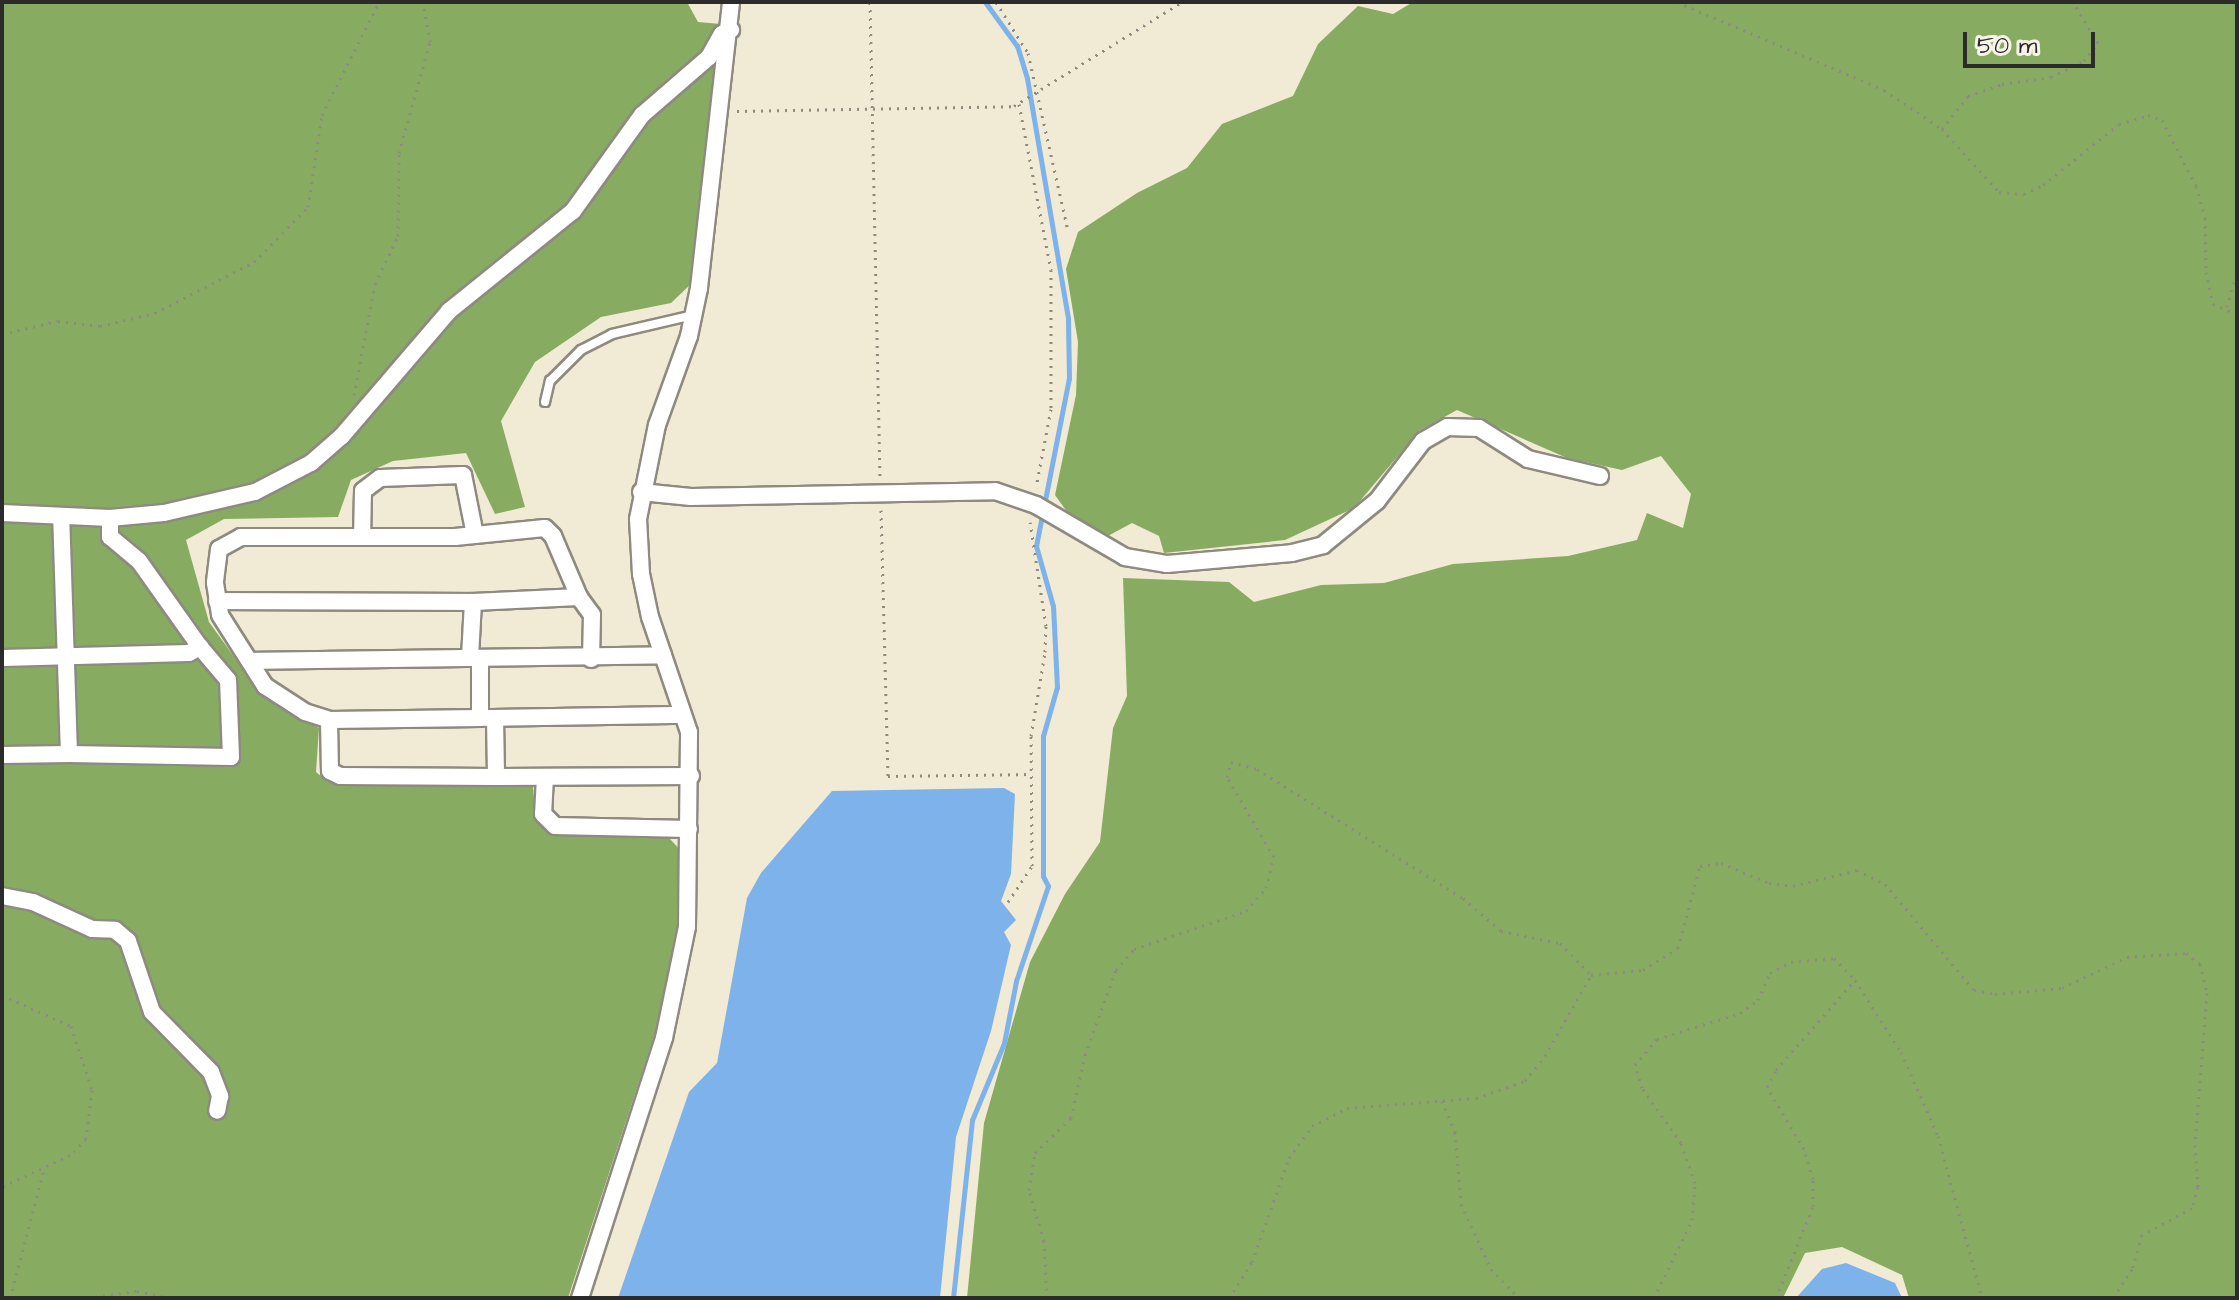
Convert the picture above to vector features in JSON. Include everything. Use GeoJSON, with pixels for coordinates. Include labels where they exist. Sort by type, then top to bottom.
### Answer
{"type":"FeatureCollection","features":[{"type":"Feature","properties":{"kind":"street"},"geometry":{"type":"LineString","coordinates":[[580,1298],[679,980],[687,927],[691,776],[689,732],[663,655],[641,574],[641,492],[657,425],[693,315],[731,30],[731,2]]}},
{"type":"Feature","properties":{"kind":"street"},"geometry":{"type":"LineString","coordinates":[[2,513],[110,518],[164,513],[255,492],[311,463],[360,414],[449,311],[573,211],[642,115],[709,57],[722,34],[731,30]]}},
{"type":"Feature","properties":{"kind":"street"},"geometry":{"type":"LineString","coordinates":[[641,492],[691,497],[995,491],[1042,508],[1125,557],[1167,564],[1292,553],[1323,545],[1377,501],[1423,441],[1447,427],[1479,428],[1528,459],[1600,476]]}},
{"type":"Feature","properties":{"kind":"street"},"geometry":{"type":"LineString","coordinates":[[362,537],[363,491],[380,478],[463,475],[475,535]]}},
{"type":"Feature","properties":{"kind":"street"},"geometry":{"type":"LineString","coordinates":[[61,516],[69,754]]}},
{"type":"Feature","properties":{"kind":"street"},"geometry":{"type":"LineString","coordinates":[[2,755],[231,757],[228,680],[200,647],[139,561],[110,537],[110,518]]}},
{"type":"Feature","properties":{"kind":"street"},"geometry":{"type":"LineString","coordinates":[[591,659],[592,615],[579,597],[553,536],[545,528],[475,535],[241,537],[219,549],[217,601],[220,615],[265,686],[305,712],[329,720],[682,715]]}},
{"type":"Feature","properties":{"kind":"street"},"geometry":{"type":"LineString","coordinates":[[217,601],[473,602],[579,597]]}},
{"type":"Feature","properties":{"kind":"street"},"geometry":{"type":"LineString","coordinates":[[473,602],[475,658],[496,777]]}},
{"type":"Feature","properties":{"kind":"street"},"geometry":{"type":"LineString","coordinates":[[2,658],[189,653],[200,647]]}},
{"type":"Feature","properties":{"kind":"street"},"geometry":{"type":"LineString","coordinates":[[251,661],[591,659],[663,655]]}},
{"type":"Feature","properties":{"kind":"street"},"geometry":{"type":"LineString","coordinates":[[329,720],[330,771],[340,776],[691,776]]}},
{"type":"Feature","properties":{"kind":"street"},"geometry":{"type":"LineString","coordinates":[[545,777],[543,814],[555,826],[689,829]]}},
{"type":"Feature","properties":{"kind":"street"},"geometry":{"type":"LineString","coordinates":[[2,896],[33,902],[92,929],[115,930],[128,941],[152,1012],[211,1072],[220,1096],[217,1111]]}},
{"type":"Feature","properties":{"kind":"lane"},"geometry":{"type":"LineString","coordinates":[[545,402],[550,381],[581,350],[612,334],[693,315]]}},
{"type":"Feature","properties":{"kind":"path"},"geometry":{"type":"LineString","coordinates":[[2,334],[58,321],[100,326],[155,313],[254,262],[308,207],[322,115],[379,2]]}},
{"type":"Feature","properties":{"kind":"path"},"geometry":{"type":"LineString","coordinates":[[360,414],[354,396],[375,284],[398,236],[399,153],[430,42],[423,2]]}},
{"type":"Feature","properties":{"kind":"path"},"geometry":{"type":"LineString","coordinates":[[870,2],[888,776],[1032,774]]}},
{"type":"Feature","properties":{"kind":"path"},"geometry":{"type":"LineString","coordinates":[[996,2],[1022,40],[1068,230]]}},
{"type":"Feature","properties":{"kind":"path"},"geometry":{"type":"LineString","coordinates":[[721,112],[1024,103],[1182,2]]}},
{"type":"Feature","properties":{"kind":"path"},"geometry":{"type":"LineString","coordinates":[[1677,2],[1884,90],[1942,129],[1999,192],[2024,194],[2043,185],[2119,124],[2148,115],[2162,120],[2196,186],[2205,218],[2206,272],[2213,304],[2227,307],[2237,314]]}},
{"type":"Feature","properties":{"kind":"path"},"geometry":{"type":"LineString","coordinates":[[1942,129],[1968,96],[2002,84],[2051,77],[2084,61],[2098,43],[2073,2]]}},
{"type":"Feature","properties":{"kind":"path"},"geometry":{"type":"LineString","coordinates":[[2227,307],[2237,273]]}},
{"type":"Feature","properties":{"kind":"path"},"geometry":{"type":"LineString","coordinates":[[1047,1298],[1044,1241],[1029,1190],[1035,1153],[1071,1118],[1085,1055],[1116,970],[1134,949],[1246,911],[1266,888],[1274,857],[1227,777],[1231,762],[1257,769],[1463,898],[1501,931],[1560,943],[1591,975]]}},
{"type":"Feature","properties":{"kind":"path"},"geometry":{"type":"LineString","coordinates":[[1591,975],[1643,970],[1678,948],[1700,866],[1721,863],[1769,883],[1793,886],[1857,870],[1885,884],[1974,990],[2062,988],[2127,957],[2186,953],[2200,964],[2207,993],[2195,1145],[2198,1187],[2192,1208],[2142,1235],[2132,1269],[2113,1298]]}},
{"type":"Feature","properties":{"kind":"path"},"geometry":{"type":"LineString","coordinates":[[1654,1298],[1692,1220],[1695,1183],[1681,1143],[1642,1088],[1635,1065],[1657,1039],[1740,1013],[1758,1000],[1770,973],[1791,962],[1834,958],[1855,980],[1901,1052],[1938,1136],[1982,1298]]}},
{"type":"Feature","properties":{"kind":"path"},"geometry":{"type":"LineString","coordinates":[[1229,1298],[1252,1262],[1289,1158],[1312,1126],[1347,1108],[1476,1098],[1525,1081],[1545,1056],[1591,975]]}},
{"type":"Feature","properties":{"kind":"path"},"geometry":{"type":"LineString","coordinates":[[1776,1298],[1813,1206],[1813,1179],[1804,1149],[1767,1087],[1776,1070],[1855,980]]}},
{"type":"Feature","properties":{"kind":"path"},"geometry":{"type":"LineString","coordinates":[[2,995],[71,1026],[92,1090],[86,1139],[44,1169],[2,1187]]}},
{"type":"Feature","properties":{"kind":"path"},"geometry":{"type":"LineString","coordinates":[[1442,1101],[1455,1132],[1461,1204],[1491,1269],[1519,1298]]}},
{"type":"Feature","properties":{"kind":"path"},"geometry":{"type":"LineString","coordinates":[[10,1298],[44,1169]]}},
{"type":"Feature","properties":{"kind":"path"},"geometry":{"type":"LineString","coordinates":[[87,1298],[137,1291],[169,1298]]}},
{"type":"Feature","properties":{"kind":"green space"},"geometry":{"type":"Polygon","coordinates":[[[2,2],[687,2],[698,22],[721,24],[693,282],[671,303],[601,317],[535,362],[501,421],[525,507],[495,514],[466,453],[393,461],[351,480],[338,517],[224,519],[186,540],[209,622],[258,690],[319,728],[316,772],[328,782],[533,786],[536,819],[548,834],[669,838],[684,854],[672,981],[568,1298],[2,1298],[2,2]]]}},
{"type":"Feature","properties":{"kind":"green space"},"geometry":{"type":"Polygon","coordinates":[[[1413,2],[2237,2],[2237,1298],[1909,1298],[1902,1275],[1842,1247],[1805,1253],[1783,1298],[967,1298],[984,1123],[1030,962],[1065,894],[1100,842],[1113,728],[1127,696],[1123,578],[1229,582],[1254,602],[1321,585],[1384,583],[1453,564],[1568,556],[1637,540],[1647,513],[1683,528],[1691,494],[1661,456],[1622,470],[1567,458],[1457,410],[1419,431],[1354,508],[1285,540],[1164,553],[1159,536],[1132,523],[1106,537],[1070,516],[1055,495],[1076,395],[1078,342],[1066,269],[1078,232],[1137,193],[1187,168],[1222,124],[1293,96],[1318,44],[1358,6],[1393,14],[1413,2]]]}},
{"type":"Feature","properties":{"kind":"water"},"geometry":{"type":"Polygon","coordinates":[[[1004,788],[1015,794],[1011,874],[1001,901],[1016,920],[1004,932],[1011,945],[991,1031],[956,1137],[940,1298],[618,1298],[689,1092],[717,1063],[747,898],[761,873],[832,791],[1004,788]]]}},
{"type":"Feature","properties":{"kind":"water"},"geometry":{"type":"Polygon","coordinates":[[[1846,1263],[1895,1283],[1902,1298],[1796,1298],[1822,1269],[1846,1263]]]}},
{"type":"Feature","properties":{"kind":"waterway"},"geometry":{"type":"LineString","coordinates":[[953,1298],[972,1120],[1004,1043],[1016,981],[1048,886],[1043,876],[1043,736],[1057,687],[1053,606],[1036,546],[1069,378],[1068,318],[1027,78],[1017,46],[985,2]]}}]}
